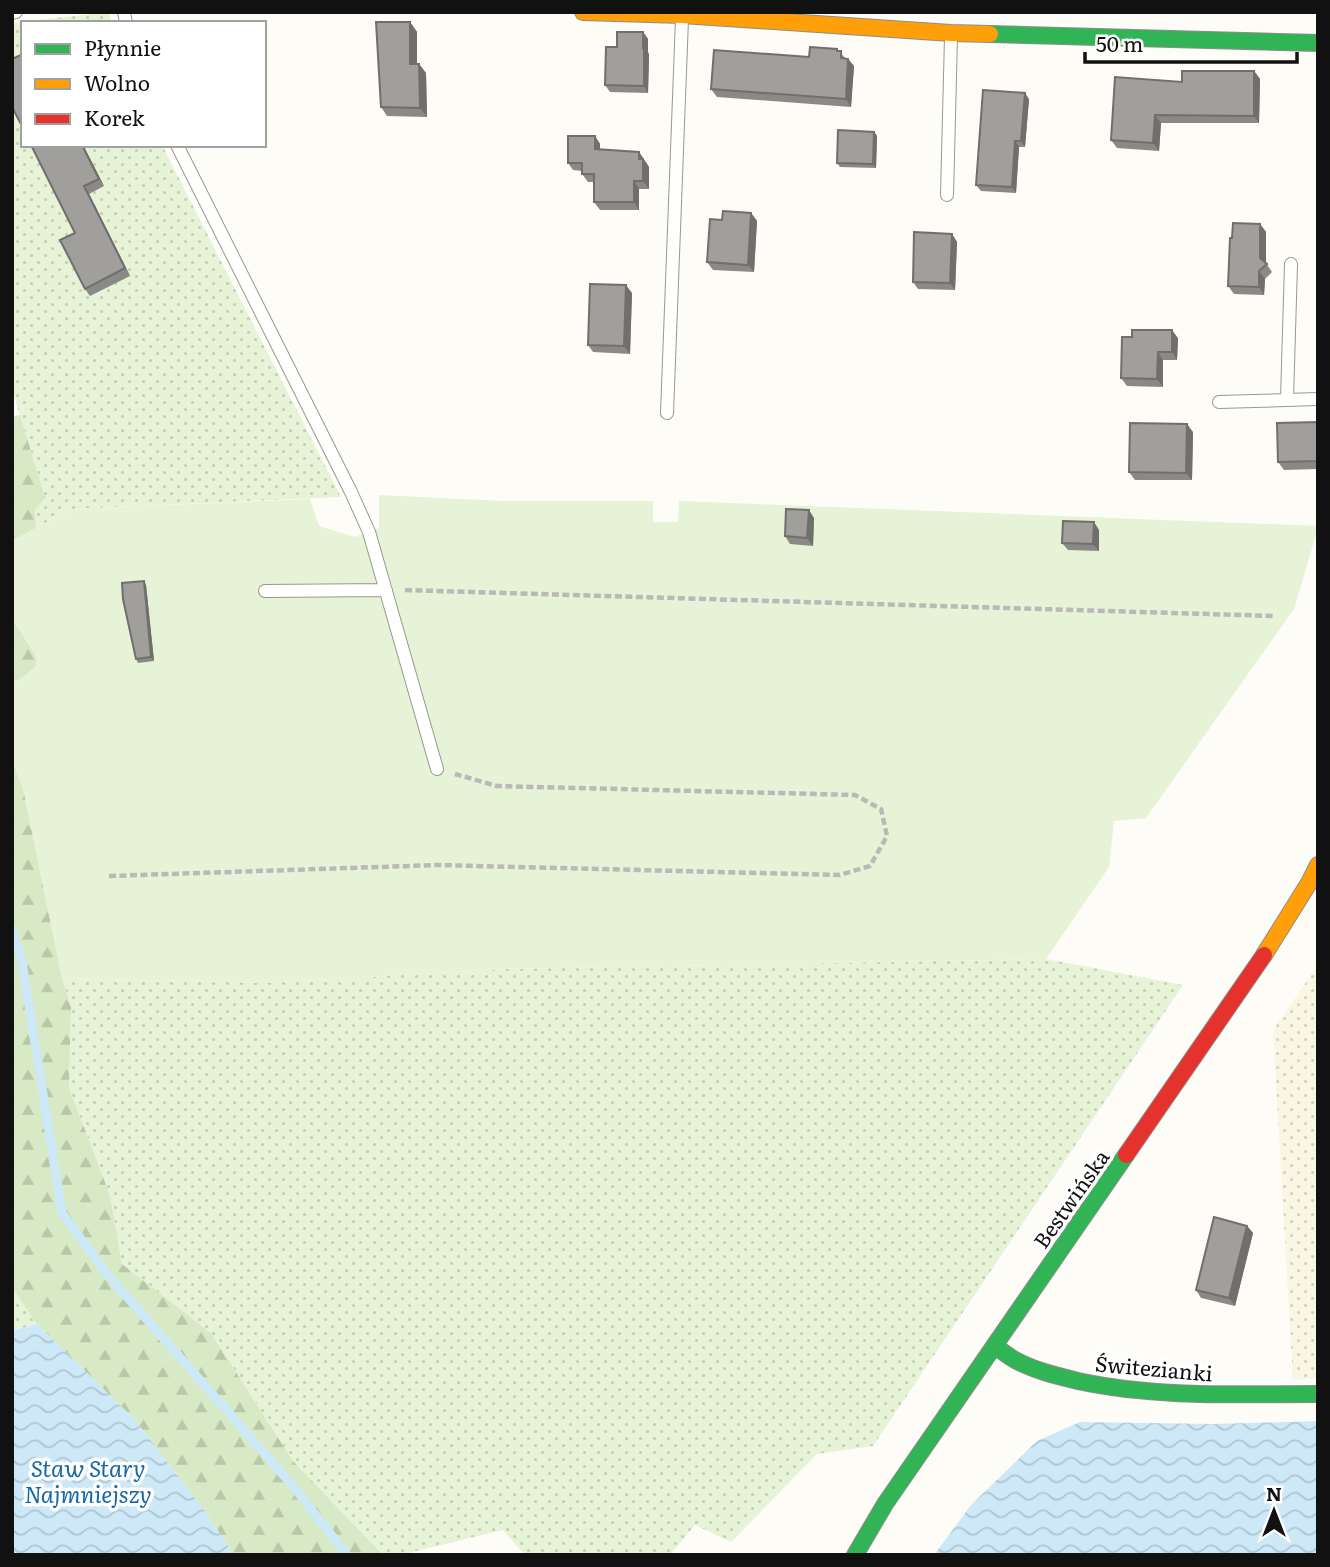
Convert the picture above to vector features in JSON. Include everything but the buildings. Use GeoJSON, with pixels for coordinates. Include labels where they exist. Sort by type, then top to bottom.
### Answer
{"type":"FeatureCollection","features":[{"type":"Feature","properties":{"kind":"street"},"geometry":{"type":"LineString","coordinates":[[583,12],[682,15],[951,33],[1318,43]]}},
{"type":"Feature","properties":{"kind":"street","name":"Bestwińska"},"geometry":{"type":"LineString","coordinates":[[855,1555],[885,1504],[1257,965],[1318,865]]}},
{"type":"Feature","properties":{"kind":"street","name":"Świtezianki"},"geometry":{"type":"LineString","coordinates":[[995,1346],[1019,1362],[1059,1376],[1104,1386],[1170,1392],[1318,1394]]}},
{"type":"Feature","properties":{"kind":"lane"},"geometry":{"type":"LineString","coordinates":[[667,413],[682,15]]}},
{"type":"Feature","properties":{"kind":"lane"},"geometry":{"type":"LineString","coordinates":[[947,195],[951,33]]}},
{"type":"Feature","properties":{"kind":"lane"},"geometry":{"type":"LineString","coordinates":[[178,147],[369,532],[437,769]]}},
{"type":"Feature","properties":{"kind":"lane"},"geometry":{"type":"LineString","coordinates":[[1287,399],[1291,264]]}},
{"type":"Feature","properties":{"kind":"lane"},"geometry":{"type":"LineString","coordinates":[[1219,402],[1318,399]]}},
{"type":"Feature","properties":{"kind":"lane"},"geometry":{"type":"LineString","coordinates":[[265,591],[386,590]]}},
{"type":"Feature","properties":{"kind":"path"},"geometry":{"type":"LineString","coordinates":[[386,590],[1274,616]]}},
{"type":"Feature","properties":{"kind":"path"},"geometry":{"type":"LineString","coordinates":[[109,876],[438,865],[840,875],[870,866],[887,836],[881,809],[855,794],[497,786],[437,769]]}},
{"type":"Feature","properties":{"kind":"shaded area"},"geometry":{"type":"Polygon","coordinates":[[[1318,965],[1318,1378],[1293,1380],[1273,1030],[1318,965]]]}},
{"type":"Feature","properties":{"kind":"green space"},"geometry":{"type":"Polygon","coordinates":[[[109,12],[111,21],[30,21],[109,12]]]}},
{"type":"Feature","properties":{"kind":"green space"},"geometry":{"type":"Polygon","coordinates":[[[21,22],[21,147],[163,147],[341,497],[71,509],[36,528],[35,510],[45,497],[12,389],[12,23],[21,22]]]}},
{"type":"Feature","properties":{"kind":"green space"},"geometry":{"type":"Polygon","coordinates":[[[20,415],[45,497],[35,510],[36,528],[12,541],[12,416],[20,415]]]}},
{"type":"Feature","properties":{"kind":"green space"},"geometry":{"type":"Polygon","coordinates":[[[379,495],[503,501],[653,501],[653,522],[678,522],[679,501],[1318,528],[1294,609],[1146,818],[1114,821],[1109,867],[1046,959],[507,969],[262,983],[62,978],[24,792],[12,759],[12,681],[19,680],[36,667],[36,656],[12,618],[12,541],[71,509],[310,499],[319,526],[355,537],[379,528],[379,495]]]}},
{"type":"Feature","properties":{"kind":"green space"},"geometry":{"type":"Polygon","coordinates":[[[12,618],[36,656],[36,667],[19,680],[12,681],[12,618]]]}},
{"type":"Feature","properties":{"kind":"green space"},"geometry":{"type":"Polygon","coordinates":[[[12,759],[24,792],[62,978],[71,1007],[69,1088],[110,1195],[122,1264],[211,1333],[293,1461],[383,1555],[234,1555],[204,1510],[135,1420],[37,1324],[12,1288],[12,759]]]}},
{"type":"Feature","properties":{"kind":"green space"},"geometry":{"type":"Polygon","coordinates":[[[1046,959],[1183,985],[873,1446],[817,1454],[731,1542],[695,1525],[670,1555],[525,1555],[503,1530],[400,1555],[383,1555],[293,1461],[211,1333],[122,1264],[110,1195],[69,1088],[71,1007],[62,978],[262,983],[507,969],[1046,959]]]}},
{"type":"Feature","properties":{"kind":"green space"},"geometry":{"type":"Polygon","coordinates":[[[12,1288],[37,1324],[12,1331],[12,1288]]]}},
{"type":"Feature","properties":{"kind":"water","name":"Staw Stary Najmniejszy"},"geometry":{"type":"Polygon","coordinates":[[[37,1324],[135,1420],[204,1510],[234,1555],[12,1555],[12,1331],[37,1324]]]}},
{"type":"Feature","properties":{"kind":"water"},"geometry":{"type":"Polygon","coordinates":[[[1318,1421],[1318,1555],[934,1555],[971,1505],[1037,1441],[1080,1422],[1214,1424],[1318,1421]]]}},
{"type":"Feature","properties":{"kind":"waterway"},"geometry":{"type":"LineString","coordinates":[[12,929],[22,962],[62,1213],[106,1273],[293,1486],[347,1555]]}},
{"type":"Feature","properties":{"kind":"traffic: fast"},"geometry":{"type":"LineString","coordinates":[[990,34],[1318,43]]}},
{"type":"Feature","properties":{"kind":"traffic: fast"},"geometry":{"type":"LineString","coordinates":[[855,1555],[885,1504],[1126,1155]]}},
{"type":"Feature","properties":{"kind":"traffic: fast"},"geometry":{"type":"LineString","coordinates":[[995,1346],[1024,1365],[1078,1381],[1107,1386],[1167,1393],[1318,1394]]}},
{"type":"Feature","properties":{"kind":"traffic: slow"},"geometry":{"type":"LineString","coordinates":[[583,12],[682,15],[990,34]]}},
{"type":"Feature","properties":{"kind":"traffic: slow"},"geometry":{"type":"LineString","coordinates":[[1264,955],[1318,865]]}},
{"type":"Feature","properties":{"kind":"traffic: jam"},"geometry":{"type":"LineString","coordinates":[[1126,1155],[1264,955]]}}]}
